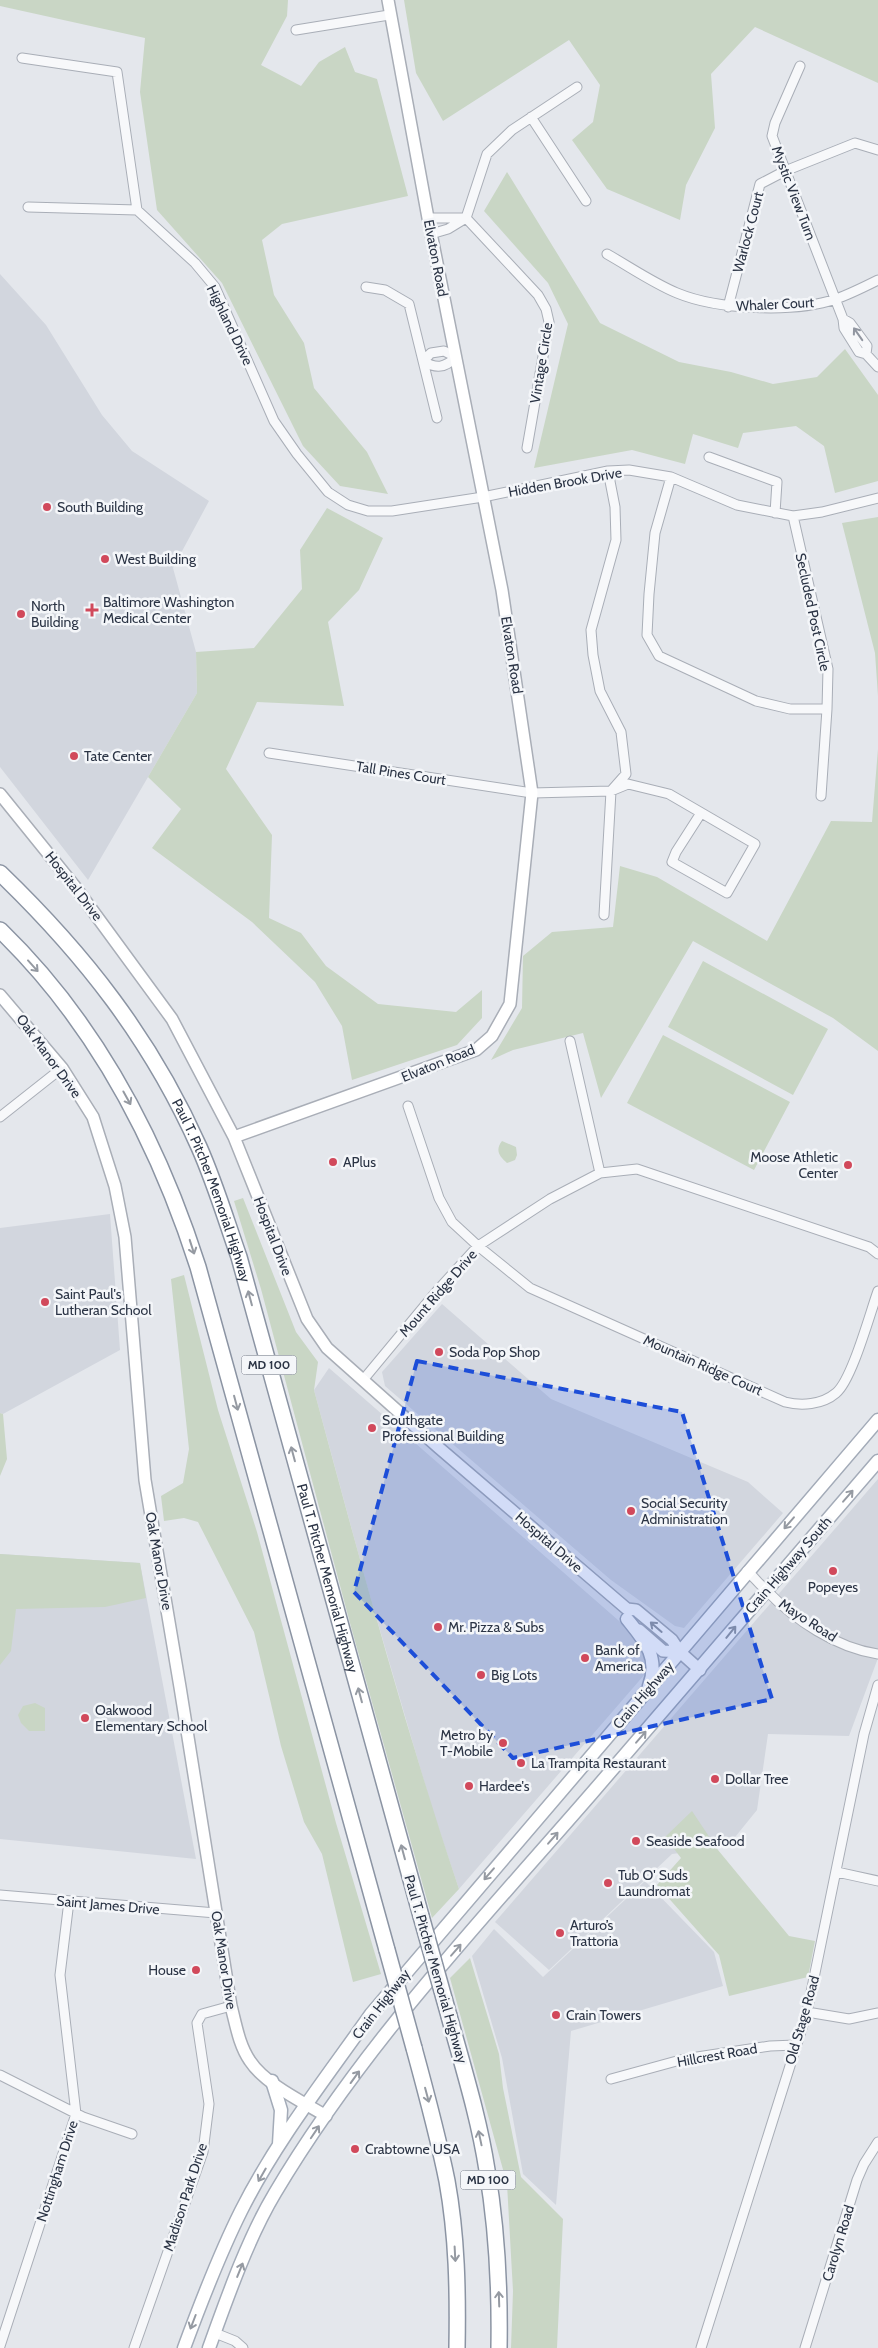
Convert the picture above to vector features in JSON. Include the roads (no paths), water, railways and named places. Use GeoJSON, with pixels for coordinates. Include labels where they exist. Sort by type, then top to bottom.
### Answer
{"type":"FeatureCollection","features":[{"type":"Feature","properties":{"kind":"highway","name":"Paul T. Pitcher Memorial Highway"},"geometry":{"type":"LineString","coordinates":[[0,873],[39,911],[79,955],[116,1002],[173,1095],[216,1188],[239,1257],[473,2101],[487,2170],[496,2238],[500,2304],[499,2348]]}},
{"type":"Feature","properties":{"kind":"highway","name":"MD 100"},"geometry":{"type":"LineString","coordinates":[[0,930],[49,984],[82,1027],[116,1077],[154,1151],[180,1210],[201,1277],[432,2113],[447,2182],[455,2239],[458,2300],[457,2348]]}},
{"type":"Feature","properties":{"kind":"main road","name":"Crain Highway South"},"geometry":{"type":"LineString","coordinates":[[717,1608],[878,1420]]}},
{"type":"Feature","properties":{"kind":"main road","name":"Crain Highway South"},"geometry":{"type":"LineString","coordinates":[[700,1670],[765,1590],[878,1461]]}},
{"type":"Feature","properties":{"kind":"main road","name":"Crain Highway"},"geometry":{"type":"LineString","coordinates":[[184,2348],[224,2246],[242,2210],[306,2104],[389,1992],[717,1608]]}},
{"type":"Feature","properties":{"kind":"main road"},"geometry":{"type":"LineString","coordinates":[[627,1614],[648,1645],[651,1654],[652,1678],[648,1689]]}},
{"type":"Feature","properties":{"kind":"main road","name":"Crain Highway"},"geometry":{"type":"LineString","coordinates":[[209,2348],[248,2250],[274,2195],[326,2116],[399,2016],[700,1670]]}},
{"type":"Feature","properties":{"kind":"main road"},"geometry":{"type":"LineString","coordinates":[[272,2081],[282,2110],[279,2146]]}},
{"type":"Feature","properties":{"kind":"street","name":"Elvaton Road"},"geometry":{"type":"LineString","coordinates":[[234,1137],[476,1050],[492,1036],[510,1004],[532,793],[502,590],[431,234],[389,15],[388,0]]}},
{"type":"Feature","properties":{"kind":"street"},"geometry":{"type":"LineString","coordinates":[[296,30],[389,15]]}},
{"type":"Feature","properties":{"kind":"street"},"geometry":{"type":"LineString","coordinates":[[22,58],[117,72],[137,210],[28,207]]}},
{"type":"Feature","properties":{"kind":"street","name":"Mystic View Turn"},"geometry":{"type":"LineString","coordinates":[[800,66],[774,123],[772,136],[843,319],[844,328],[859,352],[866,354],[878,367]]}},
{"type":"Feature","properties":{"kind":"street"},"geometry":{"type":"LineString","coordinates":[[431,234],[448,228],[466,218],[488,154],[500,140],[577,87]]}},
{"type":"Feature","properties":{"kind":"street"},"geometry":{"type":"LineString","coordinates":[[531,117],[586,201]]}},
{"type":"Feature","properties":{"kind":"street","name":"Warlock Court"},"geometry":{"type":"LineString","coordinates":[[728,306],[760,184],[785,171],[856,144],[878,150]]}},
{"type":"Feature","properties":{"kind":"street","name":"Highland Drive"},"geometry":{"type":"LineString","coordinates":[[137,210],[195,263],[215,287],[274,421],[297,454],[328,492],[348,505],[368,511],[392,511],[482,497]]}},
{"type":"Feature","properties":{"kind":"street"},"geometry":{"type":"LineString","coordinates":[[428,218],[466,218]]}},
{"type":"Feature","properties":{"kind":"street","name":"Vintage Circle"},"geometry":{"type":"LineString","coordinates":[[466,218],[538,295],[546,309],[549,322],[527,448]]}},
{"type":"Feature","properties":{"kind":"street","name":"Whaler Court"},"geometry":{"type":"LineString","coordinates":[[607,254],[678,294],[746,309],[802,305],[835,299],[878,280]]}},
{"type":"Feature","properties":{"kind":"street"},"geometry":{"type":"LineString","coordinates":[[366,287],[385,290],[409,304],[437,418]]}},
{"type":"Feature","properties":{"kind":"street"},"geometry":{"type":"LineString","coordinates":[[444,351],[456,357],[447,366],[433,367],[423,361],[431,353],[444,351]]}},
{"type":"Feature","properties":{"kind":"street"},"geometry":{"type":"LineString","coordinates":[[709,457],[777,482],[774,513]]}},
{"type":"Feature","properties":{"kind":"street"},"geometry":{"type":"LineString","coordinates":[[604,914],[611,790],[626,774],[621,732],[600,691],[593,655],[591,630],[616,540],[615,507],[608,471]]}},
{"type":"Feature","properties":{"kind":"street","name":"Hidden Brook Drive"},"geometry":{"type":"LineString","coordinates":[[482,497],[608,471],[637,471],[671,477],[737,505],[793,516],[822,512],[878,498]]}},
{"type":"Feature","properties":{"kind":"street"},"geometry":{"type":"LineString","coordinates":[[671,477],[655,533],[649,594],[647,635],[659,656],[756,701],[790,709],[827,709]]}},
{"type":"Feature","properties":{"kind":"street","name":"Secluded Post Circle"},"geometry":{"type":"LineString","coordinates":[[793,516],[828,669],[821,796]]}},
{"type":"Feature","properties":{"kind":"street","name":"Tall Pines Court"},"geometry":{"type":"LineString","coordinates":[[269,753],[532,793],[611,790],[628,784],[668,794],[701,813],[754,844],[727,893],[672,862],[676,852],[701,813]]}},
{"type":"Feature","properties":{"kind":"street","name":"Hospital Drive"},"geometry":{"type":"LineString","coordinates":[[0,794],[76,888],[172,1019],[234,1137],[307,1319],[327,1348],[627,1614],[636,1610],[672,1640],[680,1652],[700,1670]]}},
{"type":"Feature","properties":{"kind":"street","name":"Oak Manor Drive"},"geometry":{"type":"LineString","coordinates":[[0,995],[62,1068],[92,1117],[115,1186],[125,1237],[145,1480],[231,2006],[243,2047],[251,2062],[272,2081],[326,2116]]}},
{"type":"Feature","properties":{"kind":"street"},"geometry":{"type":"LineString","coordinates":[[570,1041],[600,1173],[637,1169],[869,1247],[878,1254]]}},
{"type":"Feature","properties":{"kind":"street"},"geometry":{"type":"LineString","coordinates":[[0,1117],[62,1068]]}},
{"type":"Feature","properties":{"kind":"street","name":"Mountain Ridge Court"},"geometry":{"type":"LineString","coordinates":[[408,1106],[439,1198],[452,1222],[478,1246],[530,1288],[785,1402],[802,1406],[836,1394],[846,1379],[878,1291]]}},
{"type":"Feature","properties":{"kind":"street","name":"Mount Ridge Drive"},"geometry":{"type":"LineString","coordinates":[[364,1380],[436,1292],[478,1246],[550,1199],[600,1173]]}},
{"type":"Feature","properties":{"kind":"street","name":"Mayo Road"},"geometry":{"type":"LineString","coordinates":[[747,1571],[786,1608],[833,1639],[862,1651],[878,1654]]}},
{"type":"Feature","properties":{"kind":"street","name":"Old Stage Road"},"geometry":{"type":"LineString","coordinates":[[701,2348],[807,2012],[864,1734],[878,1685]]}},
{"type":"Feature","properties":{"kind":"street"},"geometry":{"type":"LineString","coordinates":[[837,1872],[878,1881]]}},
{"type":"Feature","properties":{"kind":"street","name":"Saint James Drive"},"geometry":{"type":"LineString","coordinates":[[0,1895],[216,1913]]}},
{"type":"Feature","properties":{"kind":"street","name":"Nottingham Drive"},"geometry":{"type":"LineString","coordinates":[[0,2346],[76,2114],[60,1975],[69,1902]]}},
{"type":"Feature","properties":{"kind":"street","name":"Madison Park Drive"},"geometry":{"type":"LineString","coordinates":[[134,2348],[203,2152],[209,2104],[197,2023],[202,2014],[231,2006]]}},
{"type":"Feature","properties":{"kind":"street"},"geometry":{"type":"LineString","coordinates":[[807,2012],[849,2019],[878,2013]]}},
{"type":"Feature","properties":{"kind":"street","name":"Hillcrest Road"},"geometry":{"type":"LineString","coordinates":[[611,2079],[684,2059],[770,2046],[796,2045]]}},
{"type":"Feature","properties":{"kind":"street"},"geometry":{"type":"LineString","coordinates":[[0,2076],[76,2114],[132,2134]]}},
{"type":"Feature","properties":{"kind":"street","name":"Carolyn Road"},"geometry":{"type":"LineString","coordinates":[[806,2348],[857,2180],[875,2152],[878,2142]]}},
{"type":"Feature","properties":{"kind":"street"},"geometry":{"type":"LineString","coordinates":[[214,2333],[235,2341],[243,2348]]}},
{"type":"Feature","properties":{"kind":"place","name":"South Building"},"geometry":{"type":"Point","coordinates":[47,507]}},
{"type":"Feature","properties":{"kind":"place","name":"West Building"},"geometry":{"type":"Point","coordinates":[105,559]}},
{"type":"Feature","properties":{"kind":"place","name":"Baltimore Washington Medical Center"},"geometry":{"type":"Point","coordinates":[92,610]}},
{"type":"Feature","properties":{"kind":"place","name":"North Building"},"geometry":{"type":"Point","coordinates":[21,614]}},
{"type":"Feature","properties":{"kind":"place","name":"Tate Center"},"geometry":{"type":"Point","coordinates":[74,756]}},
{"type":"Feature","properties":{"kind":"place","name":"APlus"},"geometry":{"type":"Point","coordinates":[333,1162]}},
{"type":"Feature","properties":{"kind":"place","name":"Moose Athletic Center"},"geometry":{"type":"Point","coordinates":[848,1165]}},
{"type":"Feature","properties":{"kind":"place","name":"Saint Paul's Lutheran School"},"geometry":{"type":"Point","coordinates":[45,1302]}},
{"type":"Feature","properties":{"kind":"place","name":"Soda Pop Shop"},"geometry":{"type":"Point","coordinates":[439,1352]}},
{"type":"Feature","properties":{"kind":"place","name":"Southgate Professional Building"},"geometry":{"type":"Point","coordinates":[372,1428]}},
{"type":"Feature","properties":{"kind":"place","name":"Social Security Administration"},"geometry":{"type":"Point","coordinates":[631,1511]}},
{"type":"Feature","properties":{"kind":"place","name":"Popeyes"},"geometry":{"type":"Point","coordinates":[833,1571]}},
{"type":"Feature","properties":{"kind":"place","name":"Mr. Pizza & Subs"},"geometry":{"type":"Point","coordinates":[438,1627]}},
{"type":"Feature","properties":{"kind":"place","name":"Bank of America"},"geometry":{"type":"Point","coordinates":[585,1658]}},
{"type":"Feature","properties":{"kind":"place","name":"Big Lots"},"geometry":{"type":"Point","coordinates":[481,1675]}},
{"type":"Feature","properties":{"kind":"place","name":"Oakwood Elementary School"},"geometry":{"type":"Point","coordinates":[85,1718]}},
{"type":"Feature","properties":{"kind":"place","name":"Metro by T-Mobile"},"geometry":{"type":"Point","coordinates":[503,1743]}},
{"type":"Feature","properties":{"kind":"place","name":"La Trampita Restaurant"},"geometry":{"type":"Point","coordinates":[521,1763]}},
{"type":"Feature","properties":{"kind":"place","name":"Dollar Tree"},"geometry":{"type":"Point","coordinates":[715,1779]}},
{"type":"Feature","properties":{"kind":"place","name":"Hardee's"},"geometry":{"type":"Point","coordinates":[469,1786]}},
{"type":"Feature","properties":{"kind":"place","name":"Seaside Seafood"},"geometry":{"type":"Point","coordinates":[636,1841]}},
{"type":"Feature","properties":{"kind":"place","name":"Tub O' Suds Laundromat"},"geometry":{"type":"Point","coordinates":[608,1883]}},
{"type":"Feature","properties":{"kind":"place","name":"Arturo’s Trattoria"},"geometry":{"type":"Point","coordinates":[560,1933]}},
{"type":"Feature","properties":{"kind":"place","name":"House"},"geometry":{"type":"Point","coordinates":[196,1970]}},
{"type":"Feature","properties":{"kind":"place","name":"Crain Towers"},"geometry":{"type":"Point","coordinates":[556,2015]}},
{"type":"Feature","properties":{"kind":"place","name":"Crabtowne USA"},"geometry":{"type":"Point","coordinates":[355,2149]}}]}
